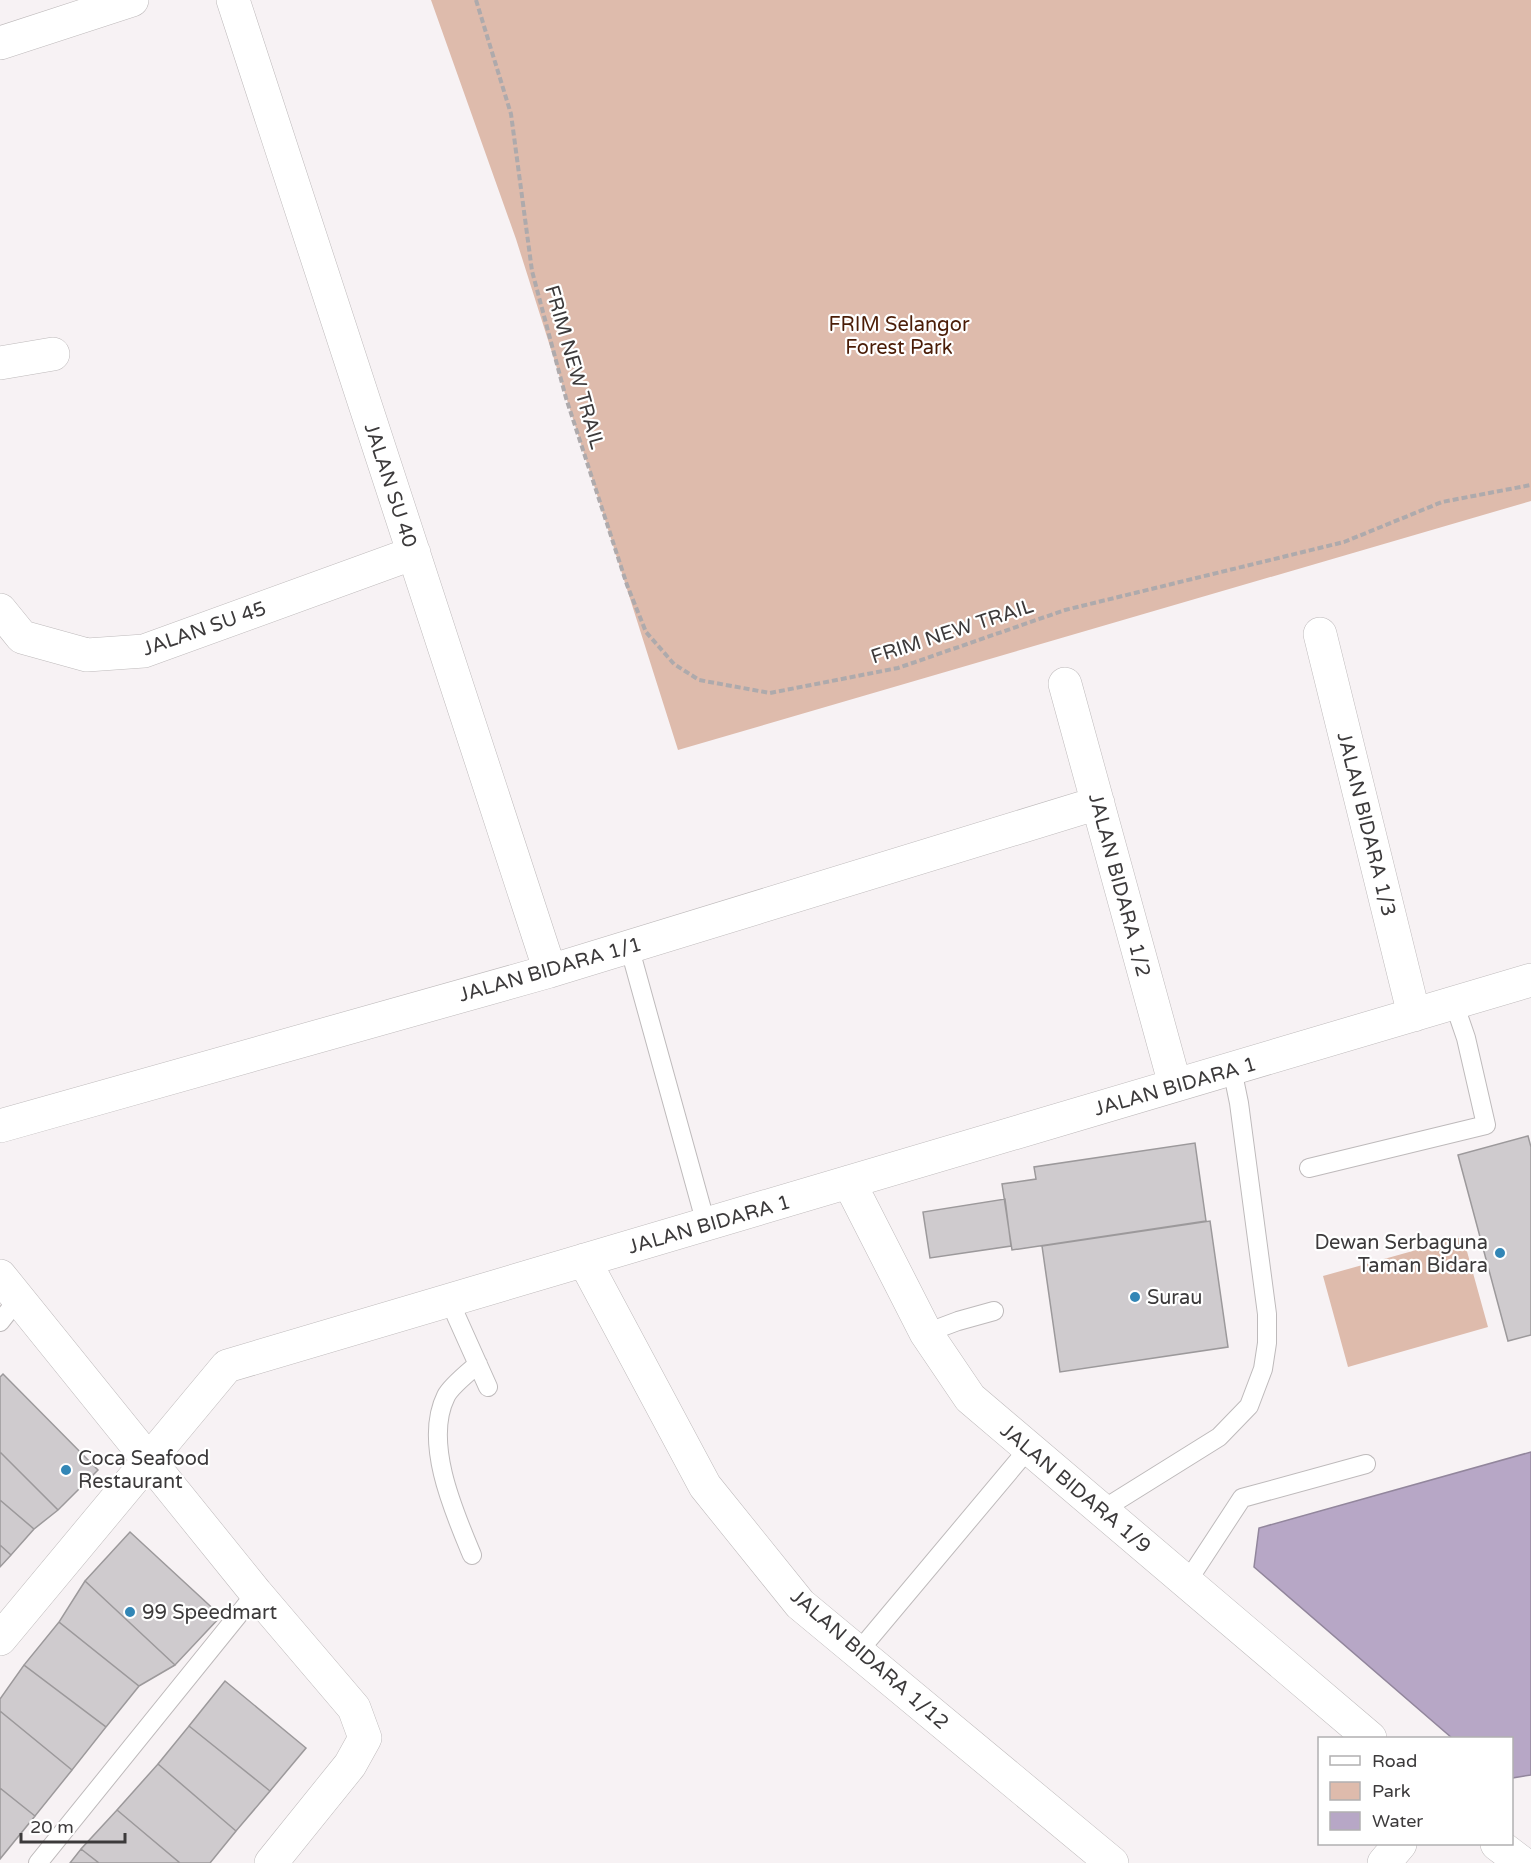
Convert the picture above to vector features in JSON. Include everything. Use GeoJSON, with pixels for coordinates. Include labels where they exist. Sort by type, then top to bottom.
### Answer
{"type":"FeatureCollection","features":[{"type":"Feature","properties":{"kind":"street"},"geometry":{"type":"LineString","coordinates":[[0,43],[132,0]]}},
{"type":"Feature","properties":{"kind":"street","name":"JALAN SU 40"},"geometry":{"type":"LineString","coordinates":[[233,0],[549,971]]}},
{"type":"Feature","properties":{"kind":"street"},"geometry":{"type":"LineString","coordinates":[[0,363],[53,354]]}},
{"type":"Feature","properties":{"kind":"street","name":"JALAN SU 45"},"geometry":{"type":"LineString","coordinates":[[0,610],[22,637],[87,655],[144,651],[414,553]]}},
{"type":"Feature","properties":{"kind":"street","name":"JALAN BIDARA 1/3"},"geometry":{"type":"LineString","coordinates":[[1320,634],[1414,1015]]}},
{"type":"Feature","properties":{"kind":"street","name":"JALAN BIDARA 1/2"},"geometry":{"type":"LineString","coordinates":[[1065,684],[1175,1085]]}},
{"type":"Feature","properties":{"kind":"street","name":"JALAN BIDARA 1/1"},"geometry":{"type":"LineString","coordinates":[[0,1126],[549,971],[1098,803]]}},
{"type":"Feature","properties":{"kind":"street","name":"JALAN BIDARA 1"},"geometry":{"type":"LineString","coordinates":[[0,1639],[227,1366],[1531,980]]}},
{"type":"Feature","properties":{"kind":"street","name":"JALAN BIDARA 1/9"},"geometry":{"type":"LineString","coordinates":[[849,1182],[926,1334],[970,1398],[1369,1737]]}},
{"type":"Feature","properties":{"kind":"street","name":"JALAN BIDARA 1/12"},"geometry":{"type":"LineString","coordinates":[[585,1260],[705,1486],[800,1604],[1112,1863]]}},
{"type":"Feature","properties":{"kind":"street"},"geometry":{"type":"LineString","coordinates":[[6,1299],[149,1459],[256,1593],[354,1708],[365,1738],[350,1766],[272,1863]]}},
{"type":"Feature","properties":{"kind":"street"},"geometry":{"type":"LineString","coordinates":[[1384,1863],[1399,1845]]}},
{"type":"Feature","properties":{"kind":"street"},"geometry":{"type":"LineString","coordinates":[[1498,1845],[1522,1863]]}},
{"type":"Feature","properties":{"kind":"lane"},"geometry":{"type":"LineString","coordinates":[[629,946],[706,1224]]}},
{"type":"Feature","properties":{"kind":"lane"},"geometry":{"type":"LineString","coordinates":[[1309,1168],[1486,1125],[1466,1038],[1454,1003]]}},
{"type":"Feature","properties":{"kind":"lane"},"geometry":{"type":"LineString","coordinates":[[1102,1510],[1219,1437],[1249,1406],[1263,1369],[1267,1343],[1267,1314],[1239,1103],[1232,1069]]}},
{"type":"Feature","properties":{"kind":"lane"},"geometry":{"type":"LineString","coordinates":[[449,1300],[488,1387]]}},
{"type":"Feature","properties":{"kind":"lane"},"geometry":{"type":"LineString","coordinates":[[926,1334],[958,1321],[994,1311]]}},
{"type":"Feature","properties":{"kind":"lane"},"geometry":{"type":"LineString","coordinates":[[472,1555],[449,1500],[440,1454],[437,1422],[446,1394],[478,1364]]}},
{"type":"Feature","properties":{"kind":"lane"},"geometry":{"type":"LineString","coordinates":[[858,1652],[1029,1448]]}},
{"type":"Feature","properties":{"kind":"lane"},"geometry":{"type":"LineString","coordinates":[[1187,1582],[1242,1498],[1366,1464]]}},
{"type":"Feature","properties":{"kind":"lane"},"geometry":{"type":"LineString","coordinates":[[38,1863],[256,1593]]}},
{"type":"Feature","properties":{"kind":"path","name":"FRIM NEW TRAIL"},"geometry":{"type":"LineString","coordinates":[[476,0],[511,114],[532,271],[566,398],[623,574],[646,632],[674,664],[699,680],[770,693],[898,668],[1065,610],[1344,542],[1442,502],[1531,485]]}},
{"type":"Feature","properties":{"kind":"green space","name":"FRIM Selangor Forest Park"},"geometry":{"type":"Polygon","coordinates":[[[431,0],[1531,0],[1531,501],[678,750],[516,239],[431,0]]]}},
{"type":"Feature","properties":{"kind":"green space"},"geometry":{"type":"Polygon","coordinates":[[[1463,1237],[1488,1327],[1348,1367],[1323,1276],[1463,1237]]]}},
{"type":"Feature","properties":{"kind":"water"},"geometry":{"type":"Polygon","coordinates":[[[1531,1452],[1531,1775],[1513,1778],[1513,1737],[1451,1737],[1254,1567],[1259,1528],[1531,1452]]]}},
{"type":"Feature","properties":{"kind":"building"},"geometry":{"type":"Polygon","coordinates":[[[1528,1136],[1531,1147],[1531,1335],[1508,1341],[1458,1155],[1528,1136]]]}},
{"type":"Feature","properties":{"kind":"building"},"geometry":{"type":"Polygon","coordinates":[[[1195,1143],[1206,1221],[1012,1250],[1002,1184],[1036,1179],[1034,1167],[1195,1143]]]}},
{"type":"Feature","properties":{"kind":"building"},"geometry":{"type":"Polygon","coordinates":[[[1005,1199],[1011,1246],[930,1258],[923,1212],[1005,1199]]]}},
{"type":"Feature","properties":{"kind":"building","name":"Surau"},"geometry":{"type":"Polygon","coordinates":[[[1210,1221],[1228,1347],[1060,1372],[1042,1246],[1210,1221]]]}},
{"type":"Feature","properties":{"kind":"building"},"geometry":{"type":"Polygon","coordinates":[[[3,1374],[98,1470],[58,1510],[0,1452],[0,1377],[3,1374]]]}},
{"type":"Feature","properties":{"kind":"building"},"geometry":{"type":"Polygon","coordinates":[[[0,1452],[58,1510],[34,1529],[0,1500],[0,1452]]]}},
{"type":"Feature","properties":{"kind":"building"},"geometry":{"type":"Polygon","coordinates":[[[0,1500],[34,1529],[11,1555],[0,1545],[0,1500]]]}},
{"type":"Feature","properties":{"kind":"building"},"geometry":{"type":"Polygon","coordinates":[[[130,1532],[221,1616],[175,1665],[85,1581],[130,1532]]]}},
{"type":"Feature","properties":{"kind":"building"},"geometry":{"type":"Polygon","coordinates":[[[0,1545],[11,1555],[0,1567],[0,1545]]]}},
{"type":"Feature","properties":{"kind":"building"},"geometry":{"type":"Polygon","coordinates":[[[85,1581],[175,1665],[139,1686],[59,1622],[85,1581]]]}},
{"type":"Feature","properties":{"kind":"building"},"geometry":{"type":"Polygon","coordinates":[[[59,1622],[139,1686],[106,1727],[24,1665],[59,1622]]]}},
{"type":"Feature","properties":{"kind":"building"},"geometry":{"type":"Polygon","coordinates":[[[24,1665],[106,1727],[72,1770],[0,1711],[0,1699],[24,1665]]]}},
{"type":"Feature","properties":{"kind":"building"},"geometry":{"type":"Polygon","coordinates":[[[225,1681],[306,1748],[270,1791],[189,1726],[225,1681]]]}},
{"type":"Feature","properties":{"kind":"building"},"geometry":{"type":"Polygon","coordinates":[[[0,1711],[72,1770],[35,1816],[0,1788],[0,1711]]]}},
{"type":"Feature","properties":{"kind":"building"},"geometry":{"type":"Polygon","coordinates":[[[189,1726],[270,1791],[236,1831],[158,1764],[189,1726]]]}},
{"type":"Feature","properties":{"kind":"building"},"geometry":{"type":"Polygon","coordinates":[[[158,1764],[236,1831],[210,1863],[180,1863],[117,1810],[158,1764]]]}},
{"type":"Feature","properties":{"kind":"building"},"geometry":{"type":"Polygon","coordinates":[[[0,1788],[35,1816],[0,1859],[0,1788]]]}},
{"type":"Feature","properties":{"kind":"building"},"geometry":{"type":"Polygon","coordinates":[[[117,1810],[180,1863],[99,1863],[81,1849],[117,1810]]]}},
{"type":"Feature","properties":{"kind":"building"},"geometry":{"type":"Polygon","coordinates":[[[81,1849],[99,1863],[70,1863],[81,1849]]]}},
{"type":"Feature","properties":{"kind":"place","name":"Dewan Serbaguna Taman Bidara"},"geometry":{"type":"Point","coordinates":[1500,1253]}},
{"type":"Feature","properties":{"kind":"place","name":"Surau"},"geometry":{"type":"Point","coordinates":[1135,1297]}},
{"type":"Feature","properties":{"kind":"place","name":"Coca Seafood Restaurant"},"geometry":{"type":"Point","coordinates":[66,1470]}},
{"type":"Feature","properties":{"kind":"place","name":"99 Speedmart"},"geometry":{"type":"Point","coordinates":[130,1612]}}]}
